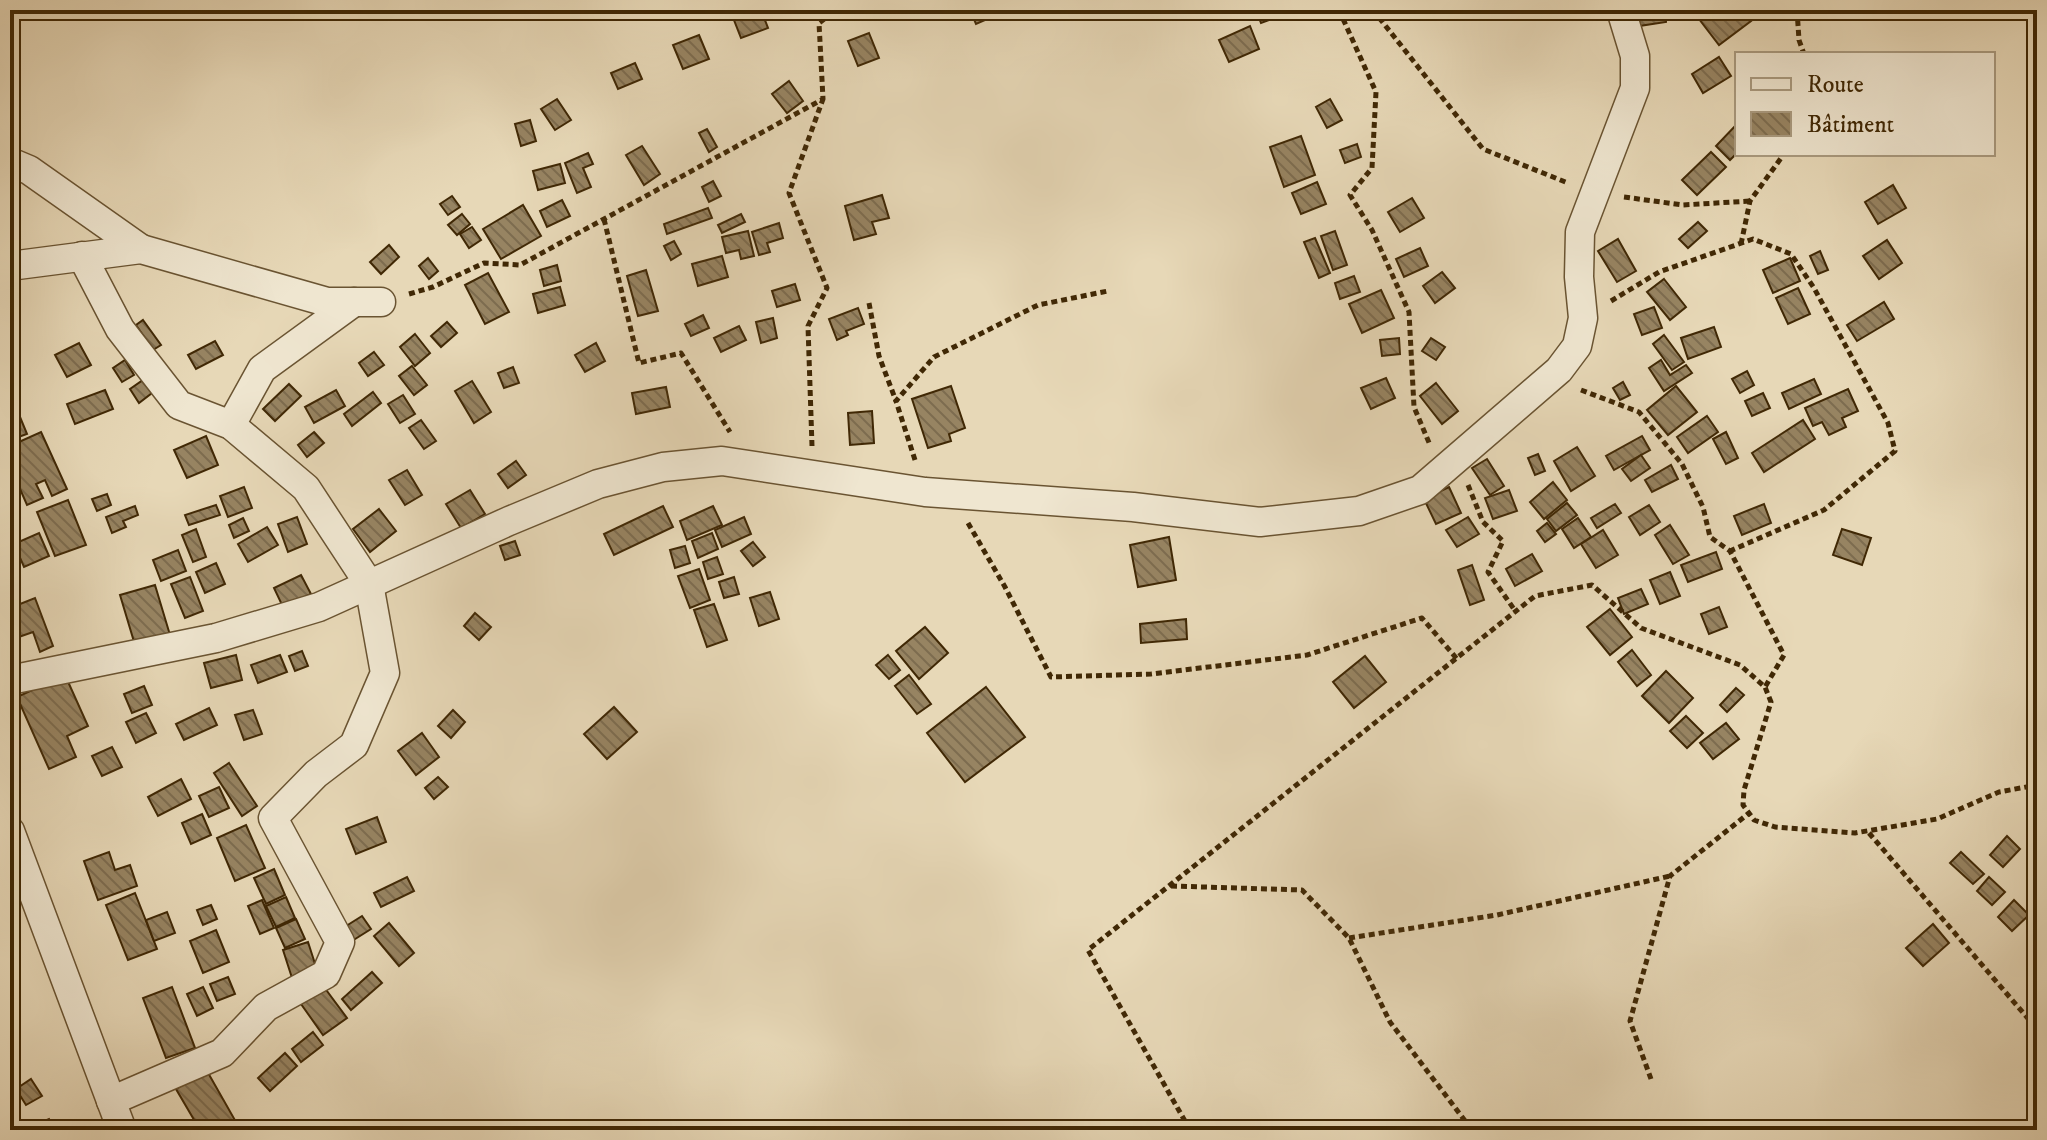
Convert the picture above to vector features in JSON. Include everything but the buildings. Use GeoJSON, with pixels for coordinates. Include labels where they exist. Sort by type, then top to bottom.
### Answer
{"type":"FeatureCollection","features":[{"type":"Feature","properties":{"kind":"street"},"geometry":{"type":"LineString","coordinates":[[10,680],[216,638],[319,607],[598,484],[663,467],[722,461],[938,493],[1133,507],[1260,522],[1359,511],[1420,490],[1550,378],[1577,346],[1583,318],[1579,277],[1580,232],[1635,88],[1635,56],[1621,10]]}},
{"type":"Feature","properties":{"kind":"street"},"geometry":{"type":"LineString","coordinates":[[10,162],[29,170],[141,249],[327,302],[367,302]]}},
{"type":"Feature","properties":{"kind":"street"},"geometry":{"type":"LineString","coordinates":[[10,266],[141,249]]}},
{"type":"Feature","properties":{"kind":"street"},"geometry":{"type":"LineString","coordinates":[[82,256],[120,329],[179,405],[231,425],[306,488],[369,584],[385,673],[354,745],[316,774],[273,818],[340,942],[326,974],[266,1007],[222,1053],[111,1101]]}},
{"type":"Feature","properties":{"kind":"street"},"geometry":{"type":"LineString","coordinates":[[231,425],[262,369],[367,302]]}},
{"type":"Feature","properties":{"kind":"street"},"geometry":{"type":"LineString","coordinates":[[10,831],[122,1130]]}},
{"type":"Feature","properties":{"kind":"path"},"geometry":{"type":"LineString","coordinates":[[813,475],[808,326],[827,288],[789,193],[823,99],[819,23],[836,10]]}},
{"type":"Feature","properties":{"kind":"path"},"geometry":{"type":"LineString","coordinates":[[1339,10],[1376,92],[1372,168],[1350,195],[1372,230],[1409,312],[1414,407],[1483,522],[1503,541],[1488,572],[1516,612]]}},
{"type":"Feature","properties":{"kind":"path"},"geometry":{"type":"LineString","coordinates":[[1373,10],[1483,149],[1594,193],[1683,205],[1750,201]]}},
{"type":"Feature","properties":{"kind":"path"},"geometry":{"type":"LineString","coordinates":[[1797,10],[1799,40],[1803,52]]}},
{"type":"Feature","properties":{"kind":"path"},"geometry":{"type":"LineString","coordinates":[[367,302],[433,287],[484,263],[520,265],[823,99]]}},
{"type":"Feature","properties":{"kind":"path"},"geometry":{"type":"LineString","coordinates":[[1741,244],[1750,201],[1783,156]]}},
{"type":"Feature","properties":{"kind":"path"},"geometry":{"type":"LineString","coordinates":[[604,219],[639,363],[681,353],[752,466]]}},
{"type":"Feature","properties":{"kind":"path"},"geometry":{"type":"LineString","coordinates":[[1583,318],[1659,272],[1753,239],[1791,254],[1814,288],[1888,423],[1895,451],[1824,510],[1730,551]]}},
{"type":"Feature","properties":{"kind":"path"},"geometry":{"type":"LineString","coordinates":[[896,401],[934,357],[1038,305],[1108,291]]}},
{"type":"Feature","properties":{"kind":"path"},"geometry":{"type":"LineString","coordinates":[[869,303],[879,356],[938,493],[1005,587],[1051,677],[1151,674],[1307,655],[1422,618],[1457,659]]}},
{"type":"Feature","properties":{"kind":"path"},"geometry":{"type":"LineString","coordinates":[[1550,378],[1639,412],[1682,464],[1703,507],[1710,537],[1730,551],[1784,655],[1765,687]]}},
{"type":"Feature","properties":{"kind":"path"},"geometry":{"type":"LineString","coordinates":[[1190,1130],[1088,950],[1535,596],[1592,585],[1641,628],[1740,665],[1765,687],[1771,702],[1744,790],[1743,805],[1754,820],[1775,827],[1869,832],[1937,819],[1999,792],[2037,785]]}},
{"type":"Feature","properties":{"kind":"path"},"geometry":{"type":"LineString","coordinates":[[1349,938],[1497,915],[1670,876],[1748,814]]}},
{"type":"Feature","properties":{"kind":"path"},"geometry":{"type":"LineString","coordinates":[[1869,832],[2037,1029]]}},
{"type":"Feature","properties":{"kind":"path"},"geometry":{"type":"LineString","coordinates":[[1651,1079],[1630,1021],[1670,876]]}},
{"type":"Feature","properties":{"kind":"path"},"geometry":{"type":"LineString","coordinates":[[1169,886],[1302,890],[1349,938],[1390,1022],[1472,1130]]}}]}
